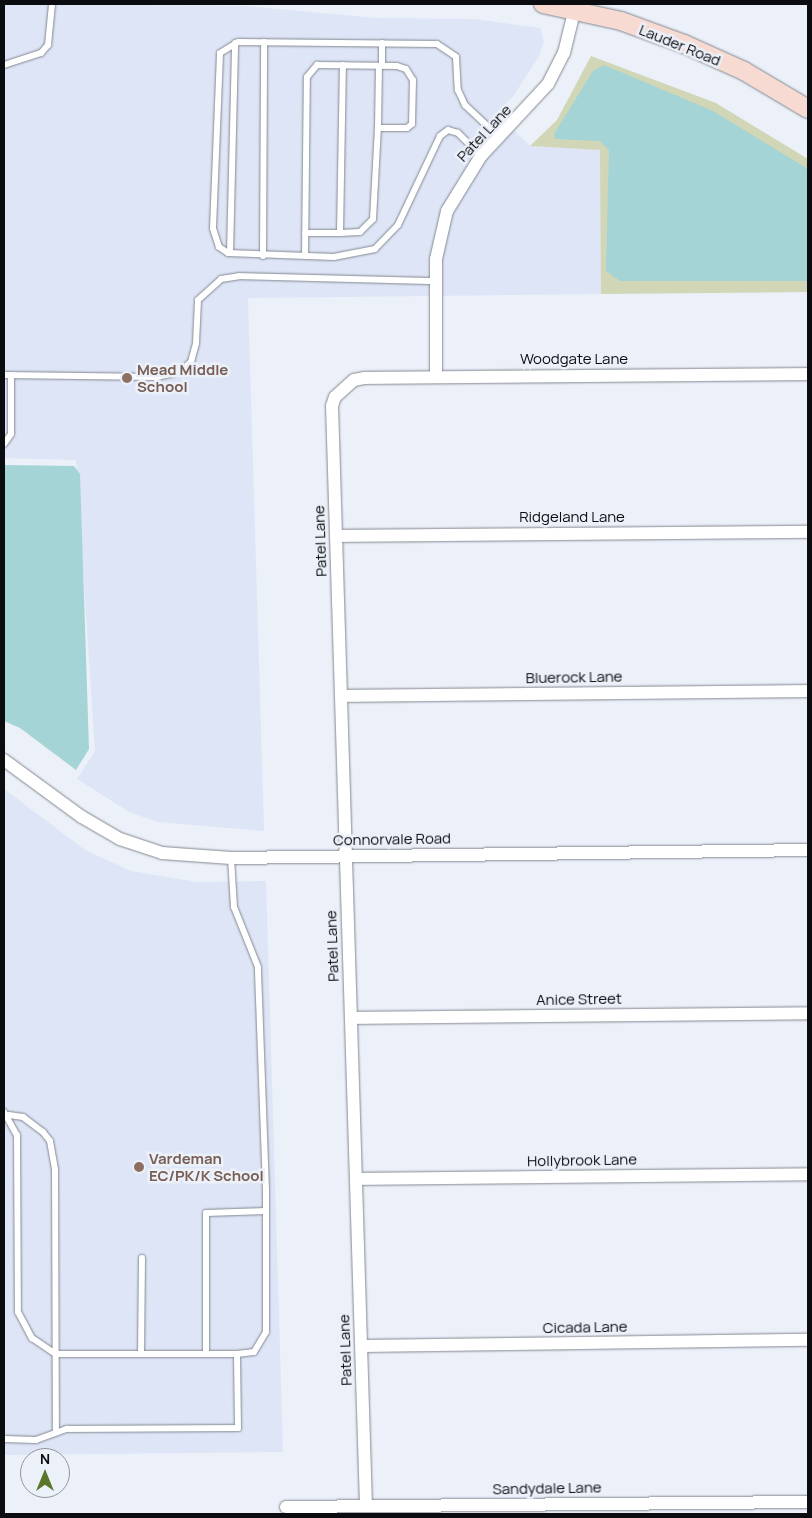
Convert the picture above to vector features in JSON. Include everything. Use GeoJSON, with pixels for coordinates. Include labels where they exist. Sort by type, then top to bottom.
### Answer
{"type":"FeatureCollection","features":[{"type":"Feature","properties":{"kind":"main road","name":"Lauder Road"},"geometry":{"type":"LineString","coordinates":[[543,4],[576,7],[684,44],[744,71],[808,109]]}},
{"type":"Feature","properties":{"kind":"street","name":"Patel Lane"},"geometry":{"type":"LineString","coordinates":[[436,376],[435,281],[447,212],[481,156],[500,138],[548,84],[564,53],[576,7]]}},
{"type":"Feature","properties":{"kind":"street","name":"Woodgate Lane"},"geometry":{"type":"LineString","coordinates":[[343,388],[364,378],[808,374]]}},
{"type":"Feature","properties":{"kind":"street","name":"Patel Lane"},"geometry":{"type":"LineString","coordinates":[[343,388],[332,406],[366,1506]]}},
{"type":"Feature","properties":{"kind":"street","name":"Ridgeland Lane"},"geometry":{"type":"LineString","coordinates":[[336,536],[808,532]]}},
{"type":"Feature","properties":{"kind":"street","name":"Bluerock Lane"},"geometry":{"type":"LineString","coordinates":[[341,696],[808,691]]}},
{"type":"Feature","properties":{"kind":"street","name":"Connorvale Road"},"geometry":{"type":"LineString","coordinates":[[4,760],[120,839],[162,853],[231,858],[808,850]]}},
{"type":"Feature","properties":{"kind":"street","name":"Anice Street"},"geometry":{"type":"LineString","coordinates":[[351,1018],[808,1013]]}},
{"type":"Feature","properties":{"kind":"street","name":"Hollybrook Lane"},"geometry":{"type":"LineString","coordinates":[[356,1179],[808,1174]]}},
{"type":"Feature","properties":{"kind":"street","name":"Cicada Lane"},"geometry":{"type":"LineString","coordinates":[[362,1346],[808,1340]]}},
{"type":"Feature","properties":{"kind":"street","name":"Sandydale Lane"},"geometry":{"type":"LineString","coordinates":[[286,1507],[707,1509],[808,1502]]}},
{"type":"Feature","properties":{"kind":"lane"},"geometry":{"type":"LineString","coordinates":[[4,66],[41,53],[48,45],[52,4]]}},
{"type":"Feature","properties":{"kind":"lane"},"geometry":{"type":"LineString","coordinates":[[263,256],[264,42]]}},
{"type":"Feature","properties":{"kind":"lane"},"geometry":{"type":"LineString","coordinates":[[481,156],[458,133],[448,130],[426,159],[398,225],[374,249],[334,257],[263,256],[230,253],[219,248],[213,228],[220,53],[235,43],[436,44],[448,49],[456,57],[458,90],[466,105],[500,138]]}},
{"type":"Feature","properties":{"kind":"lane"},"geometry":{"type":"LineString","coordinates":[[230,253],[235,43]]}},
{"type":"Feature","properties":{"kind":"lane"},"geometry":{"type":"LineString","coordinates":[[305,233],[340,234],[360,232],[373,219],[382,43]]}},
{"type":"Feature","properties":{"kind":"lane"},"geometry":{"type":"LineString","coordinates":[[305,256],[306,77],[317,65],[398,66],[410,73],[412,124],[378,128]]}},
{"type":"Feature","properties":{"kind":"lane"},"geometry":{"type":"LineString","coordinates":[[340,234],[343,65]]}},
{"type":"Feature","properties":{"kind":"lane"},"geometry":{"type":"LineString","coordinates":[[4,444],[10,434],[7,375],[156,377],[179,372],[191,362],[196,343],[198,300],[220,279],[239,276],[435,281]]}},
{"type":"Feature","properties":{"kind":"lane"},"geometry":{"type":"LineString","coordinates":[[6,1113],[16,1135],[18,1312],[32,1338],[56,1354],[237,1354],[254,1352],[266,1332],[266,1211],[258,967],[234,907],[231,858]]}},
{"type":"Feature","properties":{"kind":"lane"},"geometry":{"type":"LineString","coordinates":[[6,1113],[23,1117],[50,1141],[55,1170],[56,1432]]}},
{"type":"Feature","properties":{"kind":"lane"},"geometry":{"type":"LineString","coordinates":[[206,1354],[206,1213],[266,1211]]}},
{"type":"Feature","properties":{"kind":"lane"},"geometry":{"type":"LineString","coordinates":[[140,1354],[142,1258]]}},
{"type":"Feature","properties":{"kind":"lane"},"geometry":{"type":"LineString","coordinates":[[4,1439],[36,1440],[67,1428],[238,1428],[237,1354]]}},
{"type":"Feature","properties":{"kind":"shaded area","name":"Mead Middle School"},"geometry":{"type":"Polygon","coordinates":[[[4,4],[245,6],[376,18],[474,19],[540,28],[544,41],[539,56],[514,95],[496,113],[530,146],[601,150],[601,294],[248,298],[264,831],[159,822],[131,813],[77,779],[95,751],[76,460],[4,458],[4,4]]]}},
{"type":"Feature","properties":{"kind":"shaded area"},"geometry":{"type":"Polygon","coordinates":[[[591,56],[716,103],[808,159],[808,292],[601,294],[600,150],[530,146],[557,120],[591,56]]]}},
{"type":"Feature","properties":{"kind":"shaded area"},"geometry":{"type":"Polygon","coordinates":[[[604,65],[713,111],[808,169],[808,281],[620,281],[606,271],[609,150],[600,141],[555,139],[554,134],[593,71],[604,65]]]}},
{"type":"Feature","properties":{"kind":"shaded area"},"geometry":{"type":"Polygon","coordinates":[[[4,465],[74,466],[80,474],[89,749],[76,770],[20,728],[4,721],[4,465]]]}},
{"type":"Feature","properties":{"kind":"shaded area","name":"Vardeman EC/PK/K School"},"geometry":{"type":"Polygon","coordinates":[[[4,789],[85,850],[131,871],[197,882],[266,881],[283,1452],[70,1454],[70,1448],[20,1448],[20,1455],[4,1455],[4,789]]]}},
{"type":"Feature","properties":{"kind":"place","name":"Mead Middle School"},"geometry":{"type":"Point","coordinates":[127,378]}},
{"type":"Feature","properties":{"kind":"place","name":"Vardeman EC/PK/K School"},"geometry":{"type":"Point","coordinates":[139,1167]}}]}
